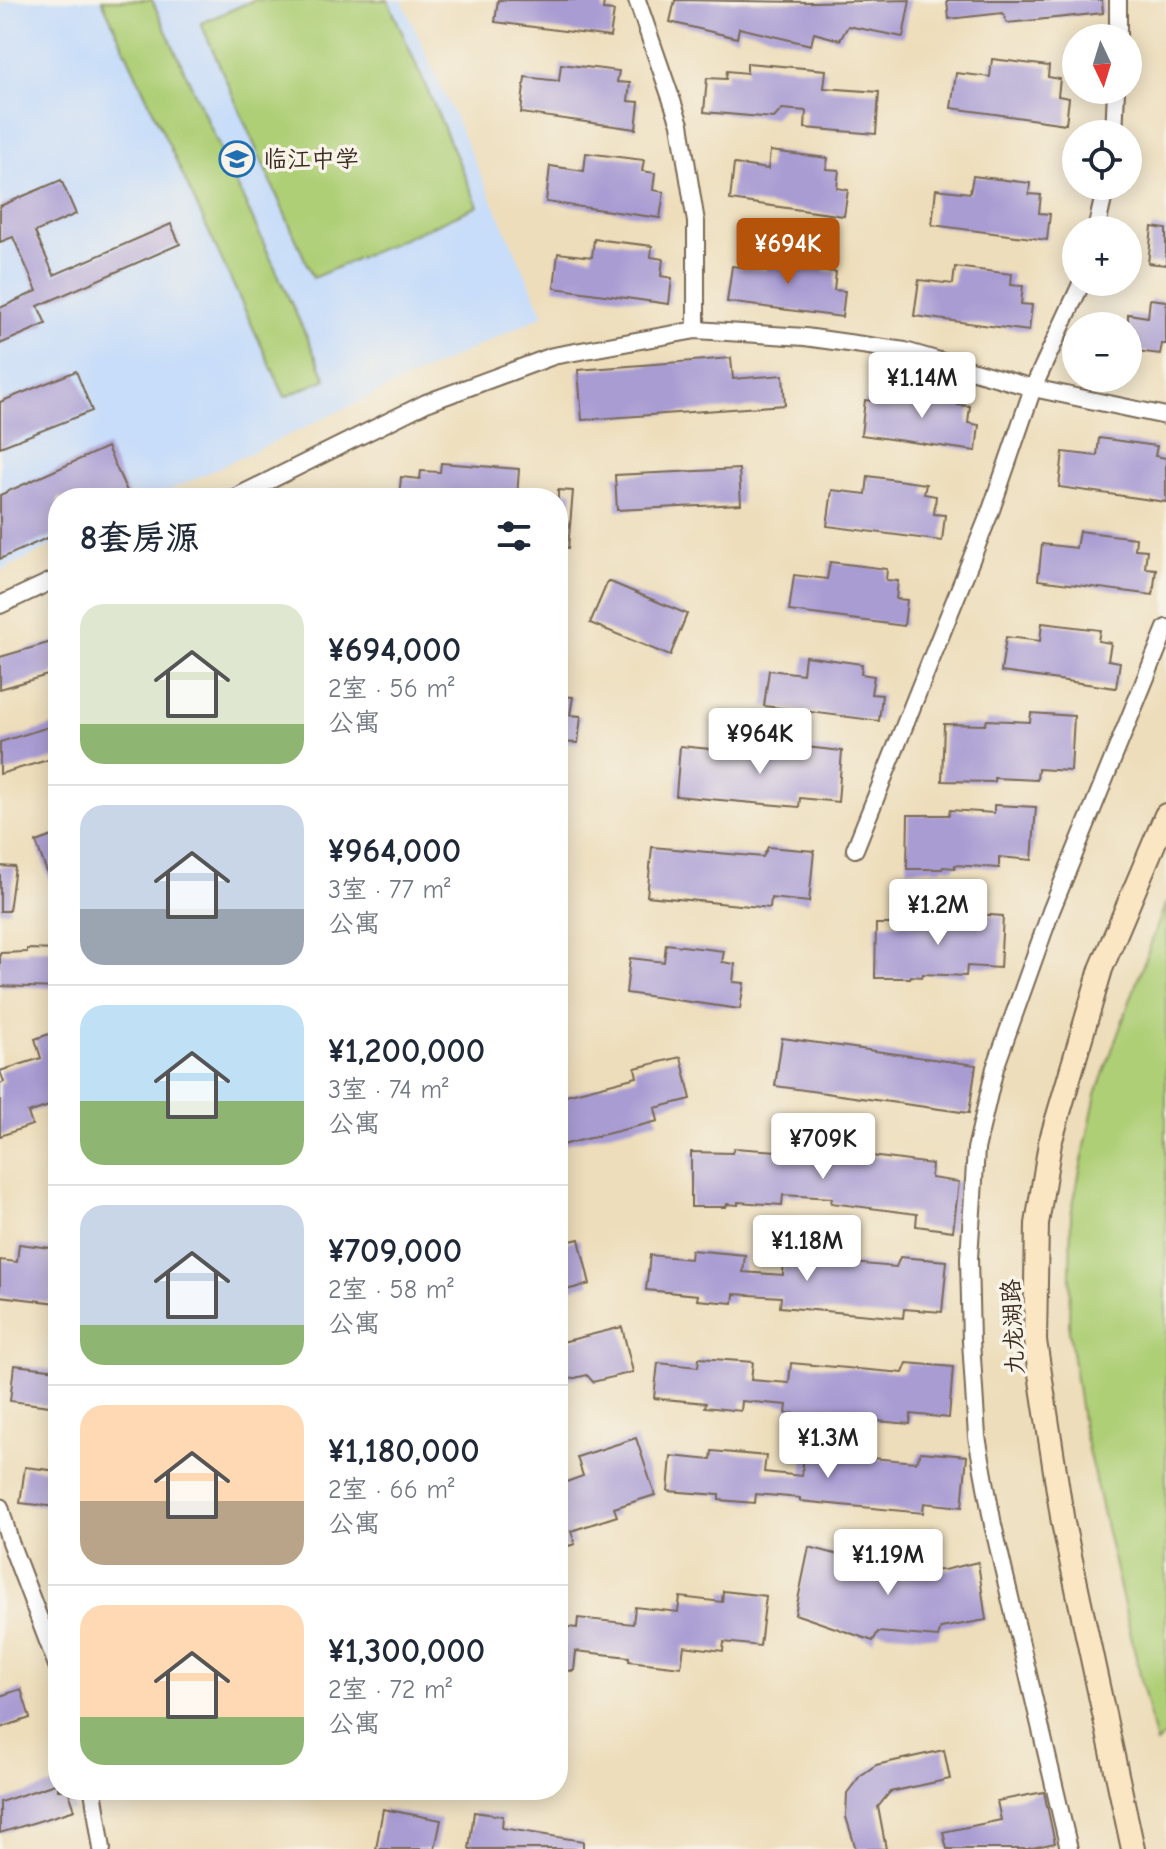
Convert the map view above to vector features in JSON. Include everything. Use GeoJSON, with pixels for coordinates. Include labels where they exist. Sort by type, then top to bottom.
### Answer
{"type":"FeatureCollection","features":[{"type":"Feature","properties":{"kind":"street"},"geometry":{"type":"LineString","coordinates":[[637,0],[680,124],[696,222],[696,330]]}},
{"type":"Feature","properties":{"kind":"street"},"geometry":{"type":"LineString","coordinates":[[1118,0],[1118,24]]}},
{"type":"Feature","properties":{"kind":"street"},"geometry":{"type":"LineString","coordinates":[[855,849],[991,510],[1033,388],[1076,296]]}},
{"type":"Feature","properties":{"kind":"street"},"geometry":{"type":"LineString","coordinates":[[254,488],[426,403],[553,356],[696,330],[805,337],[905,351],[1033,388],[1166,416]]}},
{"type":"Feature","properties":{"kind":"street"},"geometry":{"type":"LineString","coordinates":[[0,605],[48,583]]}},
{"type":"Feature","properties":{"kind":"street"},"geometry":{"type":"LineString","coordinates":[[1069,1849],[993,1525],[977,1437],[969,1258],[976,1149],[995,1068],[1051,911],[1166,628]]}},
{"type":"Feature","properties":{"kind":"street","name":"九龙湖路"},"geometry":{"type":"LineString","coordinates":[[1133,1849],[1063,1523],[1035,1341],[1037,1224],[1050,1143],[1101,969],[1166,815]]}},
{"type":"Feature","properties":{"kind":"street"},"geometry":{"type":"LineString","coordinates":[[0,1507],[48,1642]]}},
{"type":"Feature","properties":{"kind":"street"},"geometry":{"type":"LineString","coordinates":[[95,1800],[102,1849]]}},
{"type":"Feature","properties":{"kind":"shaded area","name":"临江中学"},"geometry":{"type":"Polygon","coordinates":[[[9,0],[402,0],[544,315],[175,488],[48,488],[48,548],[0,571],[0,4],[9,0]]]}},
{"type":"Feature","properties":{"kind":"green space"},"geometry":{"type":"Polygon","coordinates":[[[102,0],[152,0],[326,379],[285,397],[102,0]]]}},
{"type":"Feature","properties":{"kind":"green space"},"geometry":{"type":"Polygon","coordinates":[[[254,0],[388,0],[478,206],[313,278],[201,23],[254,0]]]}},
{"type":"Feature","properties":{"kind":"green space"},"geometry":{"type":"Polygon","coordinates":[[[1166,902],[1166,1735],[1156,1744],[1083,1428],[1069,1330],[1071,1214],[1096,1094],[1166,902]]]}},
{"type":"Feature","properties":{"kind":"building"},"geometry":{"type":"Polygon","coordinates":[[[498,0],[604,0],[603,10],[614,11],[610,37],[495,22],[498,0]]]}},
{"type":"Feature","properties":{"kind":"building"},"geometry":{"type":"Polygon","coordinates":[[[675,0],[910,0],[903,37],[848,26],[840,40],[814,33],[811,45],[739,28],[737,38],[670,22],[675,0]]]}},
{"type":"Feature","properties":{"kind":"building"},"geometry":{"type":"Polygon","coordinates":[[[947,0],[1102,0],[1103,13],[1007,23],[1003,13],[949,19],[947,0]]]}},
{"type":"Feature","properties":{"kind":"building"},"geometry":{"type":"Polygon","coordinates":[[[992,59],[1049,66],[1048,77],[1060,79],[1058,96],[1062,97],[1062,104],[1068,104],[1066,120],[1062,120],[1062,123],[951,108],[956,73],[990,77],[992,59]]]}},
{"type":"Feature","properties":{"kind":"building"},"geometry":{"type":"Polygon","coordinates":[[[747,63],[826,70],[824,88],[879,92],[876,134],[805,128],[806,111],[782,109],[774,118],[704,112],[707,78],[726,79],[727,71],[747,73],[747,63]]]}},
{"type":"Feature","properties":{"kind":"building"},"geometry":{"type":"Polygon","coordinates":[[[561,64],[619,71],[617,82],[630,83],[628,101],[639,102],[636,129],[521,113],[525,77],[559,81],[561,64]]]}},
{"type":"Feature","properties":{"kind":"building"},"geometry":{"type":"Polygon","coordinates":[[[770,151],[828,158],[826,169],[839,170],[837,188],[848,190],[844,216],[730,200],[734,164],[768,169],[770,151]]]}},
{"type":"Feature","properties":{"kind":"building"},"geometry":{"type":"Polygon","coordinates":[[[586,153],[644,160],[642,171],[655,173],[653,190],[664,192],[660,218],[546,202],[550,166],[584,171],[586,153]]]}},
{"type":"Feature","properties":{"kind":"building"},"geometry":{"type":"Polygon","coordinates":[[[973,176],[1030,183],[1029,194],[1041,195],[1039,213],[1050,214],[1047,240],[932,225],[936,189],[970,193],[973,176]]]}},
{"type":"Feature","properties":{"kind":"building"},"geometry":{"type":"Polygon","coordinates":[[[61,180],[76,214],[35,232],[54,275],[171,224],[180,244],[38,306],[46,324],[0,344],[0,308],[37,291],[13,237],[0,242],[0,206],[61,180]]]}},
{"type":"Feature","properties":{"kind":"building"},"geometry":{"type":"Polygon","coordinates":[[[1152,227],[1166,229],[1166,265],[1148,263],[1152,227]]]}},
{"type":"Feature","properties":{"kind":"building"},"geometry":{"type":"Polygon","coordinates":[[[594,239],[652,246],[651,257],[663,259],[661,276],[672,278],[669,304],[554,288],[558,253],[592,257],[594,239]]]}},
{"type":"Feature","properties":{"kind":"building"},"geometry":{"type":"Polygon","coordinates":[[[768,252],[825,260],[824,271],[836,272],[834,290],[845,291],[842,317],[727,302],[732,266],[766,270],[768,252]]]}},
{"type":"Feature","properties":{"kind":"building"},"geometry":{"type":"Polygon","coordinates":[[[955,267],[1012,274],[1011,285],[1023,286],[1021,304],[1032,305],[1029,331],[914,316],[919,280],[953,284],[955,267]]]}},
{"type":"Feature","properties":{"kind":"building"},"geometry":{"type":"Polygon","coordinates":[[[1150,299],[1166,301],[1166,344],[1162,344],[1160,354],[1142,352],[1142,316],[1148,317],[1150,299]]]}},
{"type":"Feature","properties":{"kind":"building"},"geometry":{"type":"Polygon","coordinates":[[[731,358],[733,379],[783,375],[785,405],[582,420],[578,370],[731,358]]]}},
{"type":"Feature","properties":{"kind":"building"},"geometry":{"type":"Polygon","coordinates":[[[76,371],[92,411],[0,447],[0,402],[76,371]]]}},
{"type":"Feature","properties":{"kind":"building"},"geometry":{"type":"Polygon","coordinates":[[[901,386],[959,393],[958,405],[970,406],[968,423],[979,425],[976,451],[861,435],[865,400],[899,404],[901,386]]]}},
{"type":"Feature","properties":{"kind":"building"},"geometry":{"type":"Polygon","coordinates":[[[1099,438],[1157,446],[1155,456],[1166,458],[1166,502],[1059,487],[1063,452],[1097,456],[1099,438]]]}},
{"type":"Feature","properties":{"kind":"building"},"geometry":{"type":"Polygon","coordinates":[[[107,447],[125,488],[48,488],[48,537],[0,559],[0,495],[107,447]]]}},
{"type":"Feature","properties":{"kind":"building"},"geometry":{"type":"Polygon","coordinates":[[[441,463],[519,469],[518,488],[400,488],[401,477],[420,479],[421,471],[440,472],[441,463]]]}},
{"type":"Feature","properties":{"kind":"building"},"geometry":{"type":"Polygon","coordinates":[[[739,469],[741,504],[617,510],[615,475],[739,469]]]}},
{"type":"Feature","properties":{"kind":"building"},"geometry":{"type":"Polygon","coordinates":[[[868,476],[926,484],[924,494],[936,496],[934,514],[945,515],[942,541],[827,526],[832,490],[866,494],[868,476]]]}},
{"type":"Feature","properties":{"kind":"building"},"geometry":{"type":"Polygon","coordinates":[[[568,491],[573,491],[568,548],[568,491]]]}},
{"type":"Feature","properties":{"kind":"building"},"geometry":{"type":"Polygon","coordinates":[[[1079,531],[1136,538],[1135,549],[1147,550],[1145,568],[1156,569],[1153,595],[1038,580],[1042,544],[1076,548],[1079,531]]]}},
{"type":"Feature","properties":{"kind":"building"},"geometry":{"type":"Polygon","coordinates":[[[830,562],[887,569],[886,580],[898,581],[896,599],[907,600],[904,626],[789,611],[794,575],[827,579],[830,562]]]}},
{"type":"Feature","properties":{"kind":"building"},"geometry":{"type":"Polygon","coordinates":[[[608,581],[687,614],[670,656],[590,623],[608,581]]]}},
{"type":"Feature","properties":{"kind":"building"},"geometry":{"type":"Polygon","coordinates":[[[1042,623],[1100,630],[1098,641],[1111,643],[1108,660],[1120,662],[1116,688],[1001,672],[1006,637],[1040,641],[1042,623]]]}},
{"type":"Feature","properties":{"kind":"building"},"geometry":{"type":"Polygon","coordinates":[[[48,643],[48,675],[0,689],[0,657],[48,643]]]}},
{"type":"Feature","properties":{"kind":"building"},"geometry":{"type":"Polygon","coordinates":[[[805,656],[862,664],[861,674],[874,676],[871,694],[882,695],[879,721],[764,706],[769,670],[803,674],[805,656]]]}},
{"type":"Feature","properties":{"kind":"building"},"geometry":{"type":"Polygon","coordinates":[[[568,697],[573,697],[570,715],[581,716],[578,743],[568,742],[568,697]]]}},
{"type":"Feature","properties":{"kind":"building"},"geometry":{"type":"Polygon","coordinates":[[[1031,713],[1074,716],[1071,771],[1038,769],[1037,780],[994,778],[994,782],[942,781],[944,724],[985,725],[987,720],[1030,722],[1031,713]]]}},
{"type":"Feature","properties":{"kind":"building"},"geometry":{"type":"Polygon","coordinates":[[[48,727],[48,760],[0,774],[0,742],[48,727]]]}},
{"type":"Feature","properties":{"kind":"building"},"geometry":{"type":"Polygon","coordinates":[[[680,746],[792,757],[796,746],[842,751],[838,802],[800,798],[799,807],[676,796],[680,746]]]}},
{"type":"Feature","properties":{"kind":"building"},"geometry":{"type":"Polygon","coordinates":[[[994,805],[1036,807],[1032,860],[999,857],[999,868],[955,865],[955,868],[907,869],[908,815],[949,815],[950,810],[994,813],[994,805]]]}},
{"type":"Feature","properties":{"kind":"building"},"geometry":{"type":"Polygon","coordinates":[[[48,838],[48,875],[36,842],[48,838]]]}},
{"type":"Feature","properties":{"kind":"building"},"geometry":{"type":"Polygon","coordinates":[[[652,847],[763,857],[768,847],[814,851],[809,902],[771,898],[770,908],[647,896],[652,847]]]}},
{"type":"Feature","properties":{"kind":"building"},"geometry":{"type":"Polygon","coordinates":[[[0,866],[15,867],[9,911],[0,911],[0,866]]]}},
{"type":"Feature","properties":{"kind":"building"},"geometry":{"type":"Polygon","coordinates":[[[962,913],[1003,916],[1000,968],[967,966],[966,976],[923,974],[922,977],[910,978],[875,978],[876,924],[916,924],[918,919],[962,922],[962,913]]]}},
{"type":"Feature","properties":{"kind":"building"},"geometry":{"type":"Polygon","coordinates":[[[666,944],[724,951],[722,962],[735,964],[733,982],[744,983],[740,1009],[626,993],[630,958],[664,962],[666,944]]]}},
{"type":"Feature","properties":{"kind":"building"},"geometry":{"type":"Polygon","coordinates":[[[27,949],[48,950],[48,988],[0,986],[0,953],[27,952],[27,949]]]}},
{"type":"Feature","properties":{"kind":"building"},"geometry":{"type":"Polygon","coordinates":[[[48,1034],[48,1106],[28,1113],[32,1125],[0,1136],[0,1084],[4,1082],[0,1071],[41,1058],[35,1039],[48,1034]]]}},
{"type":"Feature","properties":{"kind":"building"},"geometry":{"type":"Polygon","coordinates":[[[782,1038],[976,1065],[969,1113],[775,1086],[782,1038]]]}},
{"type":"Feature","properties":{"kind":"building"},"geometry":{"type":"Polygon","coordinates":[[[681,1057],[691,1099],[655,1108],[658,1121],[568,1144],[568,1094],[637,1077],[635,1068],[681,1057]]]}},
{"type":"Feature","properties":{"kind":"building"},"geometry":{"type":"Polygon","coordinates":[[[778,1142],[819,1144],[819,1149],[932,1164],[931,1178],[959,1182],[953,1231],[916,1226],[917,1214],[831,1203],[832,1198],[783,1195],[782,1205],[738,1202],[738,1205],[727,1204],[726,1207],[691,1207],[691,1152],[732,1153],[734,1148],[777,1151],[778,1142]]]}},
{"type":"Feature","properties":{"kind":"building"},"geometry":{"type":"Polygon","coordinates":[[[579,1239],[590,1284],[568,1290],[568,1242],[579,1239]]]}},
{"type":"Feature","properties":{"kind":"building"},"geometry":{"type":"Polygon","coordinates":[[[19,1244],[48,1248],[48,1302],[0,1296],[0,1260],[17,1262],[19,1244]]]}},
{"type":"Feature","properties":{"kind":"building"},"geometry":{"type":"Polygon","coordinates":[[[691,1250],[745,1255],[743,1272],[783,1275],[784,1257],[896,1267],[900,1257],[947,1261],[942,1312],[904,1309],[903,1318],[780,1307],[781,1297],[734,1294],[733,1303],[697,1300],[698,1295],[646,1290],[650,1255],[690,1259],[691,1250]]]}},
{"type":"Feature","properties":{"kind":"building"},"geometry":{"type":"Polygon","coordinates":[[[622,1327],[633,1372],[593,1382],[587,1375],[568,1380],[568,1340],[622,1327]]]}},
{"type":"Feature","properties":{"kind":"building"},"geometry":{"type":"Polygon","coordinates":[[[699,1358],[753,1362],[751,1380],[789,1383],[791,1363],[903,1373],[907,1363],[953,1367],[949,1418],[911,1414],[910,1424],[786,1413],[787,1405],[742,1401],[741,1411],[705,1407],[706,1403],[654,1398],[658,1363],[698,1367],[699,1358]]]}},
{"type":"Feature","properties":{"kind":"building"},"geometry":{"type":"Polygon","coordinates":[[[14,1365],[48,1369],[48,1406],[10,1401],[14,1365]]]}},
{"type":"Feature","properties":{"kind":"building"},"geometry":{"type":"Polygon","coordinates":[[[636,1438],[655,1495],[614,1508],[617,1516],[571,1531],[575,1544],[568,1546],[568,1481],[583,1476],[577,1457],[636,1438]]]}},
{"type":"Feature","properties":{"kind":"building"},"geometry":{"type":"Polygon","coordinates":[[[712,1451],[766,1456],[764,1472],[802,1476],[804,1452],[916,1462],[921,1452],[967,1456],[962,1507],[924,1503],[923,1513],[756,1494],[755,1503],[719,1500],[719,1495],[668,1491],[671,1456],[711,1460],[712,1451]]]}},
{"type":"Feature","properties":{"kind":"building"},"geometry":{"type":"Polygon","coordinates":[[[25,1467],[48,1470],[48,1506],[20,1503],[25,1467]]]}},
{"type":"Feature","properties":{"kind":"building"},"geometry":{"type":"Polygon","coordinates":[[[809,1547],[900,1571],[944,1570],[978,1562],[986,1620],[941,1628],[938,1637],[878,1632],[873,1641],[795,1614],[809,1547]]]}},
{"type":"Feature","properties":{"kind":"building"},"geometry":{"type":"Polygon","coordinates":[[[723,1591],[766,1596],[760,1646],[724,1642],[723,1651],[684,1646],[681,1667],[576,1651],[574,1671],[568,1671],[568,1627],[577,1628],[578,1618],[633,1624],[635,1607],[678,1612],[680,1597],[722,1602],[723,1591]]]}},
{"type":"Feature","properties":{"kind":"building"},"geometry":{"type":"Polygon","coordinates":[[[21,1689],[30,1718],[0,1728],[0,1696],[21,1689]]]}},
{"type":"Feature","properties":{"kind":"building"},"geometry":{"type":"Polygon","coordinates":[[[944,1750],[950,1779],[890,1792],[878,1807],[886,1849],[856,1849],[846,1817],[847,1793],[860,1776],[876,1765],[944,1750]]]}},
{"type":"Feature","properties":{"kind":"building"},"geometry":{"type":"Polygon","coordinates":[[[48,1786],[48,1800],[72,1800],[75,1810],[0,1833],[0,1802],[48,1786]]]}},
{"type":"Feature","properties":{"kind":"building"},"geometry":{"type":"Polygon","coordinates":[[[1044,1792],[1055,1843],[1027,1849],[947,1849],[943,1832],[1001,1820],[997,1801],[1044,1792]]]}},
{"type":"Feature","properties":{"kind":"building"},"geometry":{"type":"Polygon","coordinates":[[[383,1809],[441,1820],[435,1849],[376,1849],[383,1809]]]}},
{"type":"Feature","properties":{"kind":"building"},"geometry":{"type":"Polygon","coordinates":[[[474,1812],[503,1816],[502,1828],[583,1841],[583,1849],[469,1849],[474,1812]]]}},
{"type":"Feature","properties":{"kind":"place","name":"临江中学"},"geometry":{"type":"Point","coordinates":[237,159]}}]}
